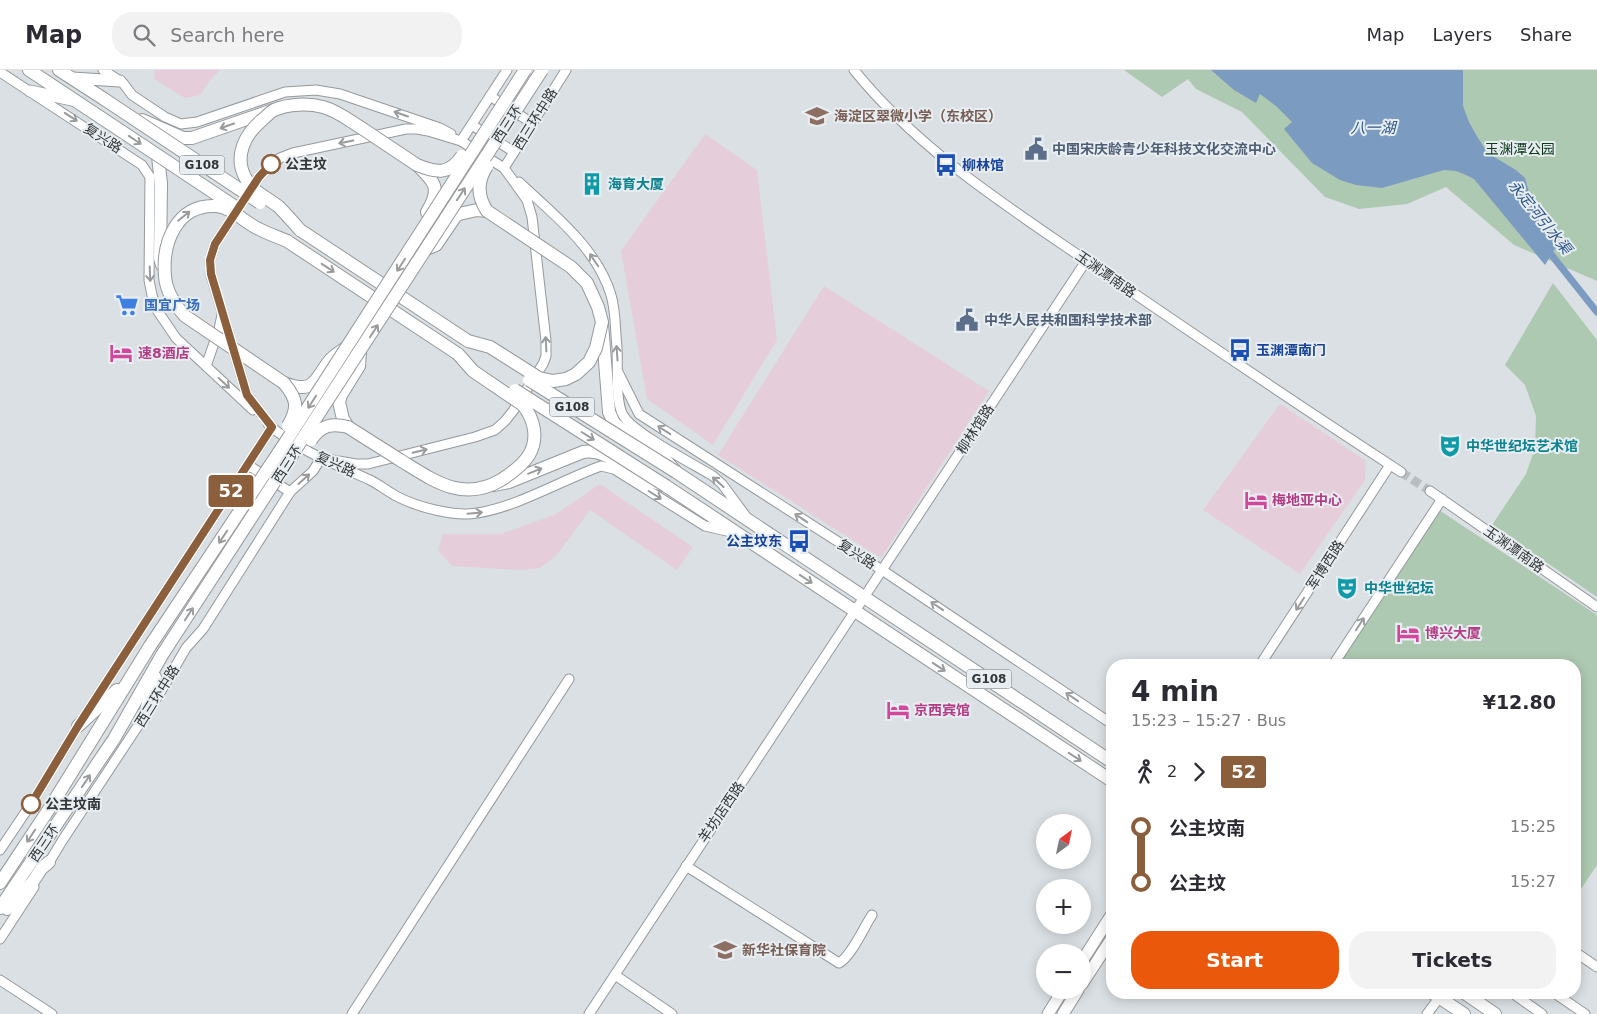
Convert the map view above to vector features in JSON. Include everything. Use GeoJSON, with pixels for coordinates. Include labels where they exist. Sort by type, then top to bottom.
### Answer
{"type":"FeatureCollection","features":[{"type":"Feature","properties":{"kind":"highway","name":"复兴路"},"geometry":{"type":"LineString","coordinates":[[29,70],[458,354],[666,486],[1106,778]]}},
{"type":"Feature","properties":{"kind":"highway","name":"西三环"},"geometry":{"type":"LineString","coordinates":[[0,908],[114,739],[161,657],[360,352],[484,135],[525,70]]}},
{"type":"Feature","properties":{"kind":"highway","name":"西三环"},"geometry":{"type":"LineString","coordinates":[[0,883],[51,806],[150,646],[348,346],[495,142],[542,70]]}},
{"type":"Feature","properties":{"kind":"highway","name":"复兴路"},"geometry":{"type":"LineString","coordinates":[[64,73],[468,341],[749,519],[1106,758]]}},
{"type":"Feature","properties":{"kind":"highway"},"geometry":{"type":"LineString","coordinates":[[118,109],[183,138],[192,138],[273,110],[296,105],[311,105],[325,108],[345,118],[418,165],[436,172],[453,168],[472,141],[484,135]]}},
{"type":"Feature","properties":{"kind":"highway"},"geometry":{"type":"LineString","coordinates":[[273,110],[252,130],[245,140],[241,166],[246,180],[253,188],[279,208],[300,230]]}},
{"type":"Feature","properties":{"kind":"highway"},"geometry":{"type":"LineString","coordinates":[[495,142],[495,153],[480,178],[479,194],[482,203],[487,211],[577,272],[591,290],[598,307],[604,334],[608,406],[611,418],[620,428],[661,455],[676,472]]}},
{"type":"Feature","properties":{"kind":"highway"},"geometry":{"type":"LineString","coordinates":[[158,156],[161,184],[160,258],[174,302],[185,316],[284,383],[295,388],[311,385],[319,378],[332,359],[348,346]]}},
{"type":"Feature","properties":{"kind":"highway"},"geometry":{"type":"LineString","coordinates":[[418,165],[429,178],[435,193],[435,199],[419,224],[420,247],[436,245],[459,214],[477,210],[487,211]]}},
{"type":"Feature","properties":{"kind":"highway"},"geometry":{"type":"LineString","coordinates":[[165,277],[166,251],[171,231],[183,216],[197,208],[220,207],[227,209],[258,229],[287,241]]}},
{"type":"Feature","properties":{"kind":"highway"},"geometry":{"type":"LineString","coordinates":[[468,341],[490,347],[539,378],[558,381],[576,374],[589,362],[596,348],[602,322]]}},
{"type":"Feature","properties":{"kind":"highway"},"geometry":{"type":"LineString","coordinates":[[348,427],[340,410],[340,395],[359,366],[360,352]]}},
{"type":"Feature","properties":{"kind":"highway"},"geometry":{"type":"LineString","coordinates":[[458,354],[473,371],[523,405],[529,412],[533,422],[534,438],[526,460],[512,473],[490,487]]}},
{"type":"Feature","properties":{"kind":"highway"},"geometry":{"type":"LineString","coordinates":[[284,383],[292,393],[296,410],[287,428],[285,443]]}},
{"type":"Feature","properties":{"kind":"highway"},"geometry":{"type":"LineString","coordinates":[[296,452],[309,443],[321,428],[333,425],[348,427],[432,480],[464,489],[490,487],[509,482],[573,455],[590,451],[600,453],[644,478],[666,486]]}},
{"type":"Feature","properties":{"kind":"highway"},"geometry":{"type":"LineString","coordinates":[[144,718],[161,657]]}},
{"type":"Feature","properties":{"kind":"highway"},"geometry":{"type":"LineString","coordinates":[[78,726],[128,680]]}},
{"type":"Feature","properties":{"kind":"highway"},"geometry":{"type":"LineString","coordinates":[[0,916],[32,883],[41,869],[50,862]]}},
{"type":"Feature","properties":{"kind":"highway"},"geometry":{"type":"LineString","coordinates":[[1441,999],[1464,1014]]}},
{"type":"Feature","properties":{"kind":"highway"},"geometry":{"type":"LineString","coordinates":[[1474,999],[1495,1014]]}},
{"type":"Feature","properties":{"kind":"main road"},"geometry":{"type":"LineString","coordinates":[[64,73],[120,81]]}},
{"type":"Feature","properties":{"kind":"main road"},"geometry":{"type":"LineString","coordinates":[[30,91],[75,100]]}},
{"type":"Feature","properties":{"kind":"main road"},"geometry":{"type":"LineString","coordinates":[[1091,946],[1106,923]]}},
{"type":"Feature","properties":{"kind":"main road"},"geometry":{"type":"LineString","coordinates":[[1091,970],[1106,947]]}},
{"type":"Feature","properties":{"kind":"main road"},"geometry":{"type":"LineString","coordinates":[[1048,1014],[1057,999]]}},
{"type":"Feature","properties":{"kind":"main road"},"geometry":{"type":"LineString","coordinates":[[1063,1014],[1072,999]]}},
{"type":"Feature","properties":{"kind":"street"},"geometry":{"type":"LineString","coordinates":[[104,70],[120,81],[132,95],[165,118],[181,124],[197,122],[285,92],[316,90],[358,99],[440,128],[504,168],[527,200],[532,213],[547,349],[543,364],[508,417],[490,432],[368,464],[356,464],[321,458]]}},
{"type":"Feature","properties":{"kind":"street"},"geometry":{"type":"LineString","coordinates":[[461,141],[507,70]]}},
{"type":"Feature","properties":{"kind":"street","name":"西三环中路"},"geometry":{"type":"LineString","coordinates":[[504,168],[566,70]]}},
{"type":"Feature","properties":{"kind":"street","name":"玉渊潭南路"},"geometry":{"type":"LineString","coordinates":[[854,70],[891,111],[948,162],[973,181],[1231,360],[1401,472]]}},
{"type":"Feature","properties":{"kind":"street","name":"复兴路"},"geometry":{"type":"LineString","coordinates":[[0,72],[137,160],[145,168],[150,177],[150,280],[152,295],[162,319],[206,366],[272,427],[293,443],[382,486],[395,496],[426,508],[454,513],[475,514],[494,510],[601,466],[614,469],[705,526],[736,533]]}},
{"type":"Feature","properties":{"kind":"street"},"geometry":{"type":"LineString","coordinates":[[490,96],[532,123]]}},
{"type":"Feature","properties":{"kind":"street"},"geometry":{"type":"LineString","coordinates":[[472,125],[514,152]]}},
{"type":"Feature","properties":{"kind":"street"},"geometry":{"type":"LineString","coordinates":[[0,850],[272,427],[247,395],[210,267],[211,252],[259,177],[270,165],[280,158],[293,153],[406,129],[428,131],[461,141]]}},
{"type":"Feature","properties":{"kind":"street","name":"复兴路"},"geometry":{"type":"LineString","coordinates":[[504,168],[572,233],[596,262],[614,304],[620,409],[628,422],[635,429],[713,476],[731,495],[749,519]]}},
{"type":"Feature","properties":{"kind":"street","name":"柳林馆路"},"geometry":{"type":"LineString","coordinates":[[865,597],[1086,261]]}},
{"type":"Feature","properties":{"kind":"street"},"geometry":{"type":"LineString","coordinates":[[206,366],[219,330],[222,312]]}},
{"type":"Feature","properties":{"kind":"street","name":"复兴路"},"geometry":{"type":"LineString","coordinates":[[618,372],[639,414],[882,570],[1106,720]]}},
{"type":"Feature","properties":{"kind":"street","name":"西三环中路"},"geometry":{"type":"LineString","coordinates":[[0,939],[62,841],[144,718],[186,648],[202,630],[290,492],[313,471],[321,458]]}},
{"type":"Feature","properties":{"kind":"street"},"geometry":{"type":"LineString","coordinates":[[248,465],[290,492]]}},
{"type":"Feature","properties":{"kind":"street","name":"军博西路"},"geometry":{"type":"LineString","coordinates":[[1264,659],[1390,465]]}},
{"type":"Feature","properties":{"kind":"street","name":"玉渊潭南路"},"geometry":{"type":"LineString","coordinates":[[1430,491],[1597,607]]}},
{"type":"Feature","properties":{"kind":"street"},"geometry":{"type":"LineString","coordinates":[[1337,659],[1442,499]]}},
{"type":"Feature","properties":{"kind":"street","name":"羊坊店西路"},"geometry":{"type":"LineString","coordinates":[[589,1014],[865,597]]}},
{"type":"Feature","properties":{"kind":"street"},"geometry":{"type":"LineString","coordinates":[[352,1014],[569,679]]}},
{"type":"Feature","properties":{"kind":"street"},"geometry":{"type":"LineString","coordinates":[[686,866],[839,963],[848,955],[872,915]]}},
{"type":"Feature","properties":{"kind":"street"},"geometry":{"type":"LineString","coordinates":[[1581,956],[1597,967]]}},
{"type":"Feature","properties":{"kind":"street"},"geometry":{"type":"LineString","coordinates":[[615,974],[672,1014]]}},
{"type":"Feature","properties":{"kind":"street"},"geometry":{"type":"LineString","coordinates":[[0,980],[52,1014]]}},
{"type":"Feature","properties":{"kind":"street"},"geometry":{"type":"LineString","coordinates":[[1427,1014],[1433,999]]}},
{"type":"Feature","properties":{"kind":"street"},"geometry":{"type":"LineString","coordinates":[[1521,999],[1542,1014]]}},
{"type":"Feature","properties":{"kind":"street"},"geometry":{"type":"LineString","coordinates":[[1563,999],[1585,1014]]}},
{"type":"Feature","properties":{"kind":"shaded area"},"geometry":{"type":"Polygon","coordinates":[[[155,70],[220,70],[210,80],[200,95],[185,98],[154,79],[155,70]]]}},
{"type":"Feature","properties":{"kind":"shaded area"},"geometry":{"type":"Polygon","coordinates":[[[705,134],[757,170],[777,340],[713,445],[647,399],[621,251],[705,134]]]}},
{"type":"Feature","properties":{"kind":"shaded area"},"geometry":{"type":"Polygon","coordinates":[[[824,286],[989,391],[881,558],[718,455],[824,286]]]}},
{"type":"Feature","properties":{"kind":"shaded area","name":"梅地亚中心"},"geometry":{"type":"Polygon","coordinates":[[[1280,404],[1366,461],[1365,480],[1300,574],[1203,510],[1280,404]]]}},
{"type":"Feature","properties":{"kind":"shaded area"},"geometry":{"type":"Polygon","coordinates":[[[600,484],[693,547],[677,570],[590,510],[556,556],[540,568],[519,570],[452,566],[438,550],[443,534],[501,534],[556,514],[600,484]]]}},
{"type":"Feature","properties":{"kind":"green space","name":"玉渊潭公园"},"geometry":{"type":"Polygon","coordinates":[[[1124,70],[1597,70],[1597,281],[1514,245],[1446,187],[1407,204],[1359,209],[1325,197],[1242,112],[1196,89],[1188,79],[1162,97],[1124,70]]]}},
{"type":"Feature","properties":{"kind":"green space"},"geometry":{"type":"Polygon","coordinates":[[[1553,283],[1597,340],[1597,597],[1492,525],[1526,474],[1535,448],[1536,416],[1525,385],[1505,365],[1553,283]]]}},
{"type":"Feature","properties":{"kind":"green space"},"geometry":{"type":"Polygon","coordinates":[[[1439,510],[1597,615],[1597,865],[1581,889],[1581,659],[1340,659],[1439,510]]]}},
{"type":"Feature","properties":{"kind":"water","name":"八一湖"},"geometry":{"type":"Polygon","coordinates":[[[1211,70],[1463,70],[1463,106],[1475,133],[1491,155],[1516,170],[1525,178],[1533,207],[1559,242],[1545,265],[1474,179],[1456,171],[1444,170],[1382,188],[1356,185],[1340,180],[1312,163],[1284,129],[1292,122],[1276,106],[1260,94],[1256,103],[1234,90],[1211,70]]]}},
{"type":"Feature","properties":{"kind":"waterway","name":"永定河引水渠"},"geometry":{"type":"LineString","coordinates":[[1546,248],[1597,312]]}},
{"type":"Feature","properties":{"kind":"tunnel"},"geometry":{"type":"LineString","coordinates":[[1401,472],[1430,491]]}},
{"type":"Feature","properties":{"kind":"bus line","name":"52"},"geometry":{"type":"LineString","coordinates":[[31,804],[78,726],[272,427],[247,395],[210,267],[211,252],[215,244],[259,177],[271,164]]}},
{"type":"Feature","properties":{"kind":"place","name":"海淀区翠微小学（东校区）"},"geometry":{"type":"Point","coordinates":[817,116]}},
{"type":"Feature","properties":{"kind":"place","name":"中国宋庆龄青少年科技文化交流中心"},"geometry":{"type":"Point","coordinates":[1036,149]}},
{"type":"Feature","properties":{"kind":"place","name":"公主坟"},"geometry":{"type":"Point","coordinates":[271,164]}},
{"type":"Feature","properties":{"kind":"place","name":"柳林馆"},"geometry":{"type":"Point","coordinates":[946,165]}},
{"type":"Feature","properties":{"kind":"place","name":"海育大厦"},"geometry":{"type":"Point","coordinates":[592,184]}},
{"type":"Feature","properties":{"kind":"place","name":"国宜广场"},"geometry":{"type":"Point","coordinates":[127,305]}},
{"type":"Feature","properties":{"kind":"place","name":"中华人民共和国科学技术部"},"geometry":{"type":"Point","coordinates":[967,320]}},
{"type":"Feature","properties":{"kind":"place","name":"玉渊潭南门"},"geometry":{"type":"Point","coordinates":[1240,350]}},
{"type":"Feature","properties":{"kind":"place","name":"速8酒店"},"geometry":{"type":"Point","coordinates":[121,353]}},
{"type":"Feature","properties":{"kind":"place","name":"中华世纪坛艺术馆"},"geometry":{"type":"Point","coordinates":[1450,446]}},
{"type":"Feature","properties":{"kind":"place","name":"梅地亚中心"},"geometry":{"type":"Point","coordinates":[1256,500]}},
{"type":"Feature","properties":{"kind":"place","name":"公主坟东"},"geometry":{"type":"Point","coordinates":[799,541]}},
{"type":"Feature","properties":{"kind":"place","name":"中华世纪坛"},"geometry":{"type":"Point","coordinates":[1347,588]}},
{"type":"Feature","properties":{"kind":"place","name":"博兴大厦"},"geometry":{"type":"Point","coordinates":[1408,633]}},
{"type":"Feature","properties":{"kind":"place","name":"京西宾馆"},"geometry":{"type":"Point","coordinates":[898,710]}},
{"type":"Feature","properties":{"kind":"place","name":"公主坟南"},"geometry":{"type":"Point","coordinates":[31,804]}},
{"type":"Feature","properties":{"kind":"place","name":"新华社保育院"},"geometry":{"type":"Point","coordinates":[725,950]}}]}
